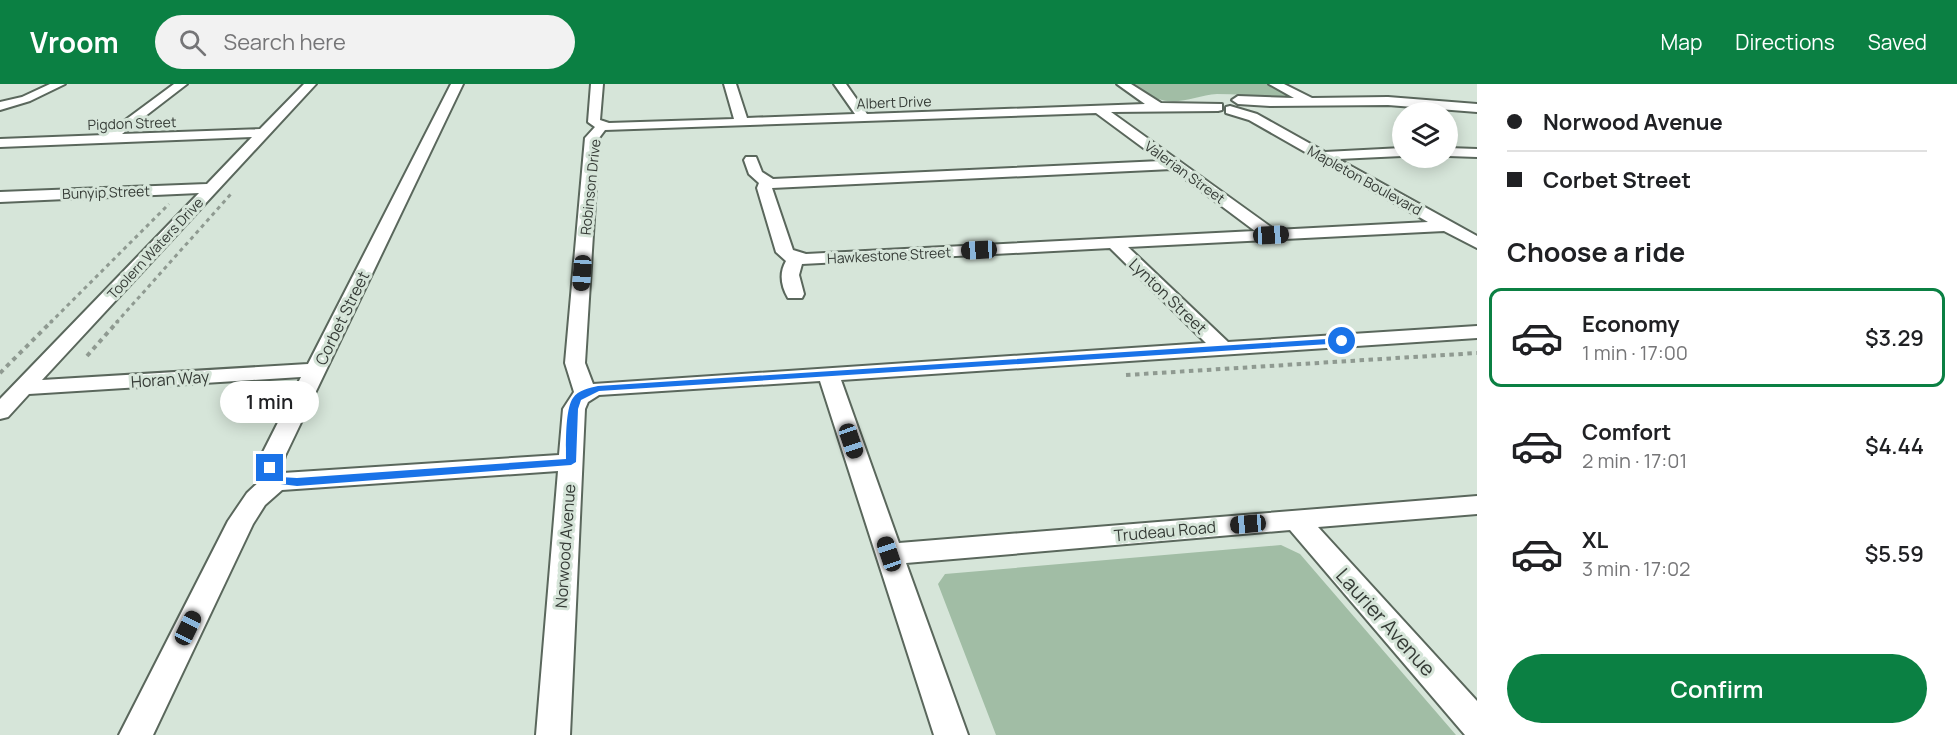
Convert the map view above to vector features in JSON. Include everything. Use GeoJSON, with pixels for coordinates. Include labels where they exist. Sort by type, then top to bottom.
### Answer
{"type":"FeatureCollection","features":[{"type":"Feature","properties":{"kind":"street"},"geometry":{"type":"LineString","coordinates":[[0,106],[26,99],[59,84]]}},
{"type":"Feature","properties":{"kind":"street"},"geometry":{"type":"LineString","coordinates":[[108,139],[181,84]]}},
{"type":"Feature","properties":{"kind":"street","name":"Toolern Waters Drive"},"geometry":{"type":"LineString","coordinates":[[0,412],[310,84]]}},
{"type":"Feature","properties":{"kind":"street","name":"Corbet Street"},"geometry":{"type":"LineString","coordinates":[[276,481],[269,470],[273,456],[457,84]]}},
{"type":"Feature","properties":{"kind":"street"},"geometry":{"type":"LineString","coordinates":[[597,84],[594,122],[602,126]]}},
{"type":"Feature","properties":{"kind":"street"},"geometry":{"type":"LineString","coordinates":[[729,84],[742,123]]}},
{"type":"Feature","properties":{"kind":"street"},"geometry":{"type":"LineString","coordinates":[[840,84],[864,118]]}},
{"type":"Feature","properties":{"kind":"street"},"geometry":{"type":"LineString","coordinates":[[1123,84],[1153,103]]}},
{"type":"Feature","properties":{"kind":"street"},"geometry":{"type":"LineString","coordinates":[[1275,84],[1308,101]]}},
{"type":"Feature","properties":{"kind":"street","name":"Albert Drive"},"geometry":{"type":"LineString","coordinates":[[602,126],[1098,109],[1153,103],[1224,105],[1308,101],[1388,102],[1477,108]]}},
{"type":"Feature","properties":{"kind":"street","name":"Albert Drive"},"geometry":{"type":"LineString","coordinates":[[1251,111],[1270,102]]}},
{"type":"Feature","properties":{"kind":"street","name":"Mapleton Boulevard"},"geometry":{"type":"LineString","coordinates":[[1224,105],[1251,111],[1322,156],[1477,243]]}},
{"type":"Feature","properties":{"kind":"street","name":"Valerian Street"},"geometry":{"type":"LineString","coordinates":[[1098,109],[1271,235]]}},
{"type":"Feature","properties":{"kind":"street","name":"Robinson Drive"},"geometry":{"type":"LineString","coordinates":[[585,393],[575,363],[592,138],[602,126]]}},
{"type":"Feature","properties":{"kind":"street","name":"Pigdon Street"},"geometry":{"type":"LineString","coordinates":[[0,143],[264,133]]}},
{"type":"Feature","properties":{"kind":"street"},"geometry":{"type":"LineString","coordinates":[[1322,156],[1392,152]]}},
{"type":"Feature","properties":{"kind":"street"},"geometry":{"type":"LineString","coordinates":[[1458,152],[1477,153]]}},
{"type":"Feature","properties":{"kind":"street"},"geometry":{"type":"LineString","coordinates":[[751,160],[756,174],[770,183]]}},
{"type":"Feature","properties":{"kind":"street"},"geometry":{"type":"LineString","coordinates":[[795,294],[789,272],[791,265],[797,259],[785,252],[764,190],[765,185],[770,183],[1175,165]]}},
{"type":"Feature","properties":{"kind":"street","name":"Bunyip Street"},"geometry":{"type":"LineString","coordinates":[[1,198],[213,188]]}},
{"type":"Feature","properties":{"kind":"street","name":"Hawkestone Street"},"geometry":{"type":"LineString","coordinates":[[797,259],[1447,226]]}},
{"type":"Feature","properties":{"kind":"street","name":"Lynton Street"},"geometry":{"type":"LineString","coordinates":[[1114,243],[1222,348]]}},
{"type":"Feature","properties":{"kind":"street"},"geometry":{"type":"LineString","coordinates":[[585,393],[598,389],[1477,332]]}},
{"type":"Feature","properties":{"kind":"street","name":"Horan Way"},"geometry":{"type":"LineString","coordinates":[[23,388],[316,370]]}},
{"type":"Feature","properties":{"kind":"street"},"geometry":{"type":"LineString","coordinates":[[828,374],[951,735]]}},
{"type":"Feature","properties":{"kind":"street","name":"Norwood Avenue"},"geometry":{"type":"LineString","coordinates":[[553,735],[574,409],[577,399],[585,393]]}},
{"type":"Feature","properties":{"kind":"street"},"geometry":{"type":"LineString","coordinates":[[136,735],[241,521],[256,499],[276,481],[297,482],[571,462]]}},
{"type":"Feature","properties":{"kind":"street","name":"Trudeau Road"},"geometry":{"type":"LineString","coordinates":[[889,554],[1477,505]]}},
{"type":"Feature","properties":{"kind":"street","name":"Laurier Avenue"},"geometry":{"type":"LineString","coordinates":[[1296,520],[1477,724]]}},
{"type":"Feature","properties":{"kind":"path"},"geometry":{"type":"LineString","coordinates":[[0,373],[185,189]]}},
{"type":"Feature","properties":{"kind":"path"},"geometry":{"type":"LineString","coordinates":[[87,356],[236,189]]}},
{"type":"Feature","properties":{"kind":"path"},"geometry":{"type":"LineString","coordinates":[[1126,375],[1477,353]]}},
{"type":"Feature","properties":{"kind":"green space"},"geometry":{"type":"Polygon","coordinates":[[[1134,84],[1270,84],[1288,94],[1286,97],[1217,94],[1183,101],[1169,101],[1155,97],[1134,84]]]}},
{"type":"Feature","properties":{"kind":"green space"},"geometry":{"type":"Polygon","coordinates":[[[1281,545],[1300,554],[1456,735],[996,735],[938,584],[945,574],[1281,545]]]}},
{"type":"Feature","properties":{"kind":"route"},"geometry":{"type":"LineString","coordinates":[[270,468],[276,481],[297,482],[571,462],[574,409],[577,399],[591,390],[598,389],[1342,341]]}}]}
